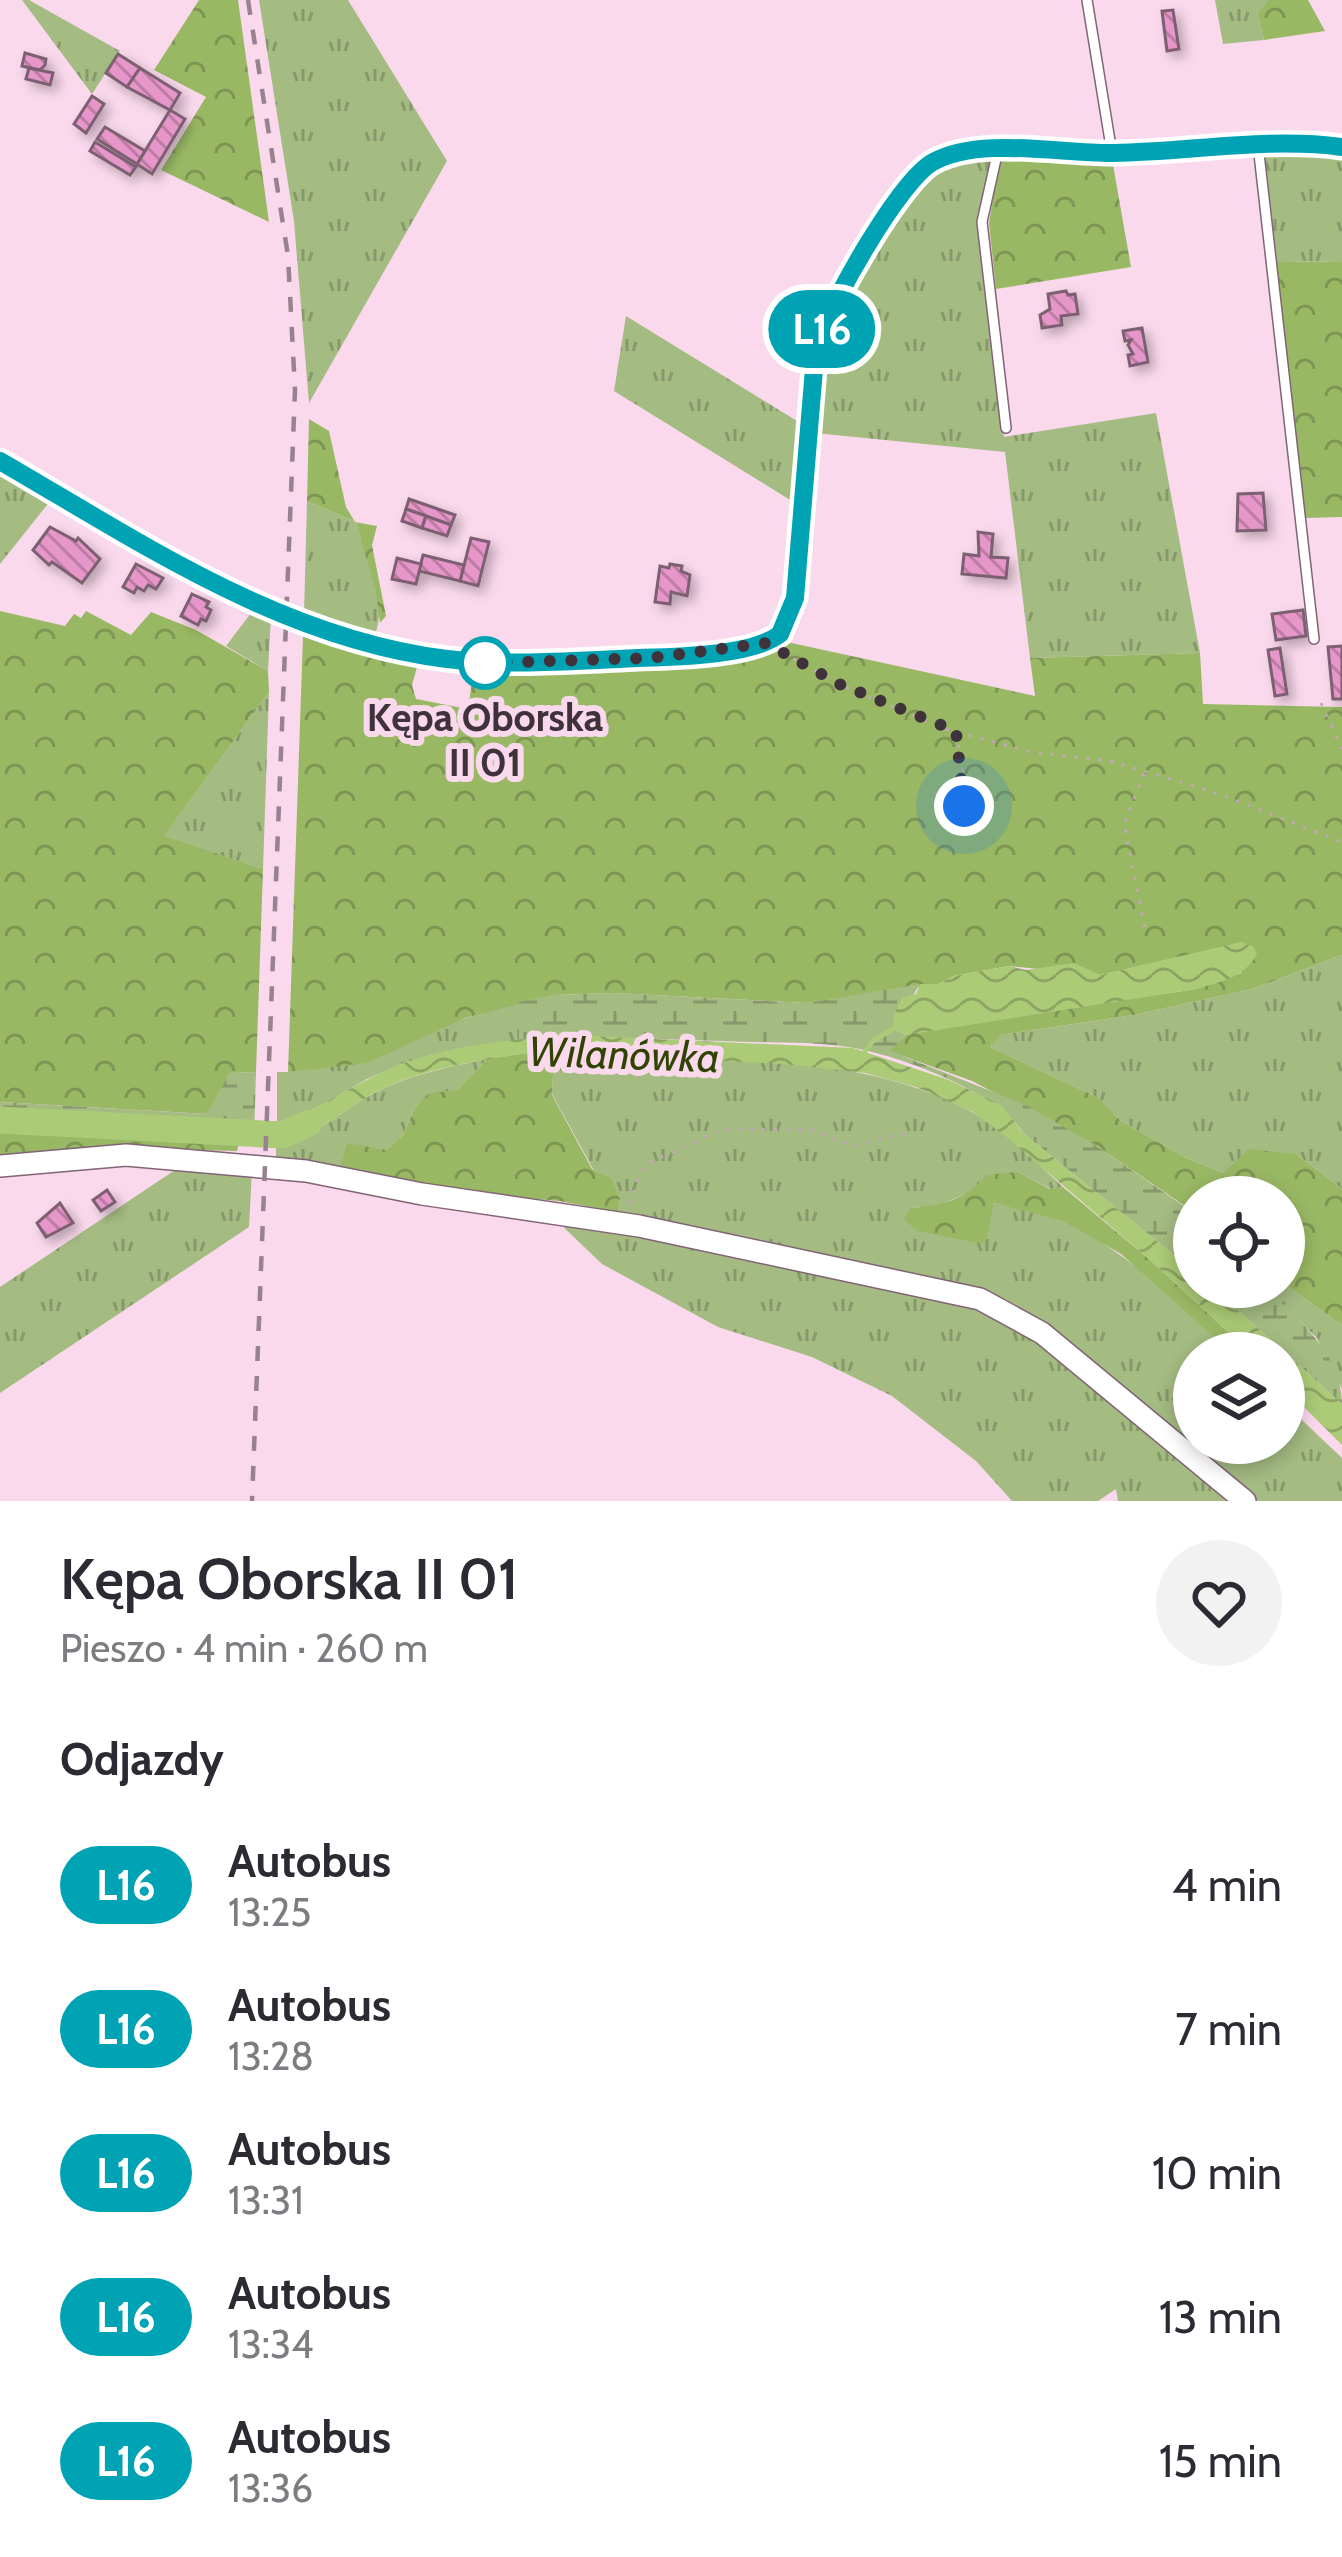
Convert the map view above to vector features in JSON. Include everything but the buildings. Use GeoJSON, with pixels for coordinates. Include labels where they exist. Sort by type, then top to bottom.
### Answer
{"type":"FeatureCollection","features":[{"type":"Feature","properties":{"kind":"street"},"geometry":{"type":"LineString","coordinates":[[0,461],[213,583],[288,616],[375,645],[484,663],[650,658],[766,643],[785,627],[795,598],[816,345],[824,321],[920,172],[950,155],[998,150],[1112,153],[1258,145],[1342,147]]}},
{"type":"Feature","properties":{"kind":"street"},"geometry":{"type":"LineString","coordinates":[[0,1166],[126,1155],[267,1166],[621,1223],[980,1299],[1042,1333],[1245,1501]]}},
{"type":"Feature","properties":{"kind":"lane"},"geometry":{"type":"LineString","coordinates":[[1087,0],[1112,153]]}},
{"type":"Feature","properties":{"kind":"lane"},"geometry":{"type":"LineString","coordinates":[[1258,145],[1313,639]]}},
{"type":"Feature","properties":{"kind":"lane"},"geometry":{"type":"LineString","coordinates":[[998,150],[982,222],[1006,428]]}},
{"type":"Feature","properties":{"kind":"path"},"geometry":{"type":"LineString","coordinates":[[766,643],[839,684],[956,731],[1031,752],[1110,760],[1220,794],[1342,842]]}},
{"type":"Feature","properties":{"kind":"path"},"geometry":{"type":"LineString","coordinates":[[1321,703],[1342,749]]}},
{"type":"Feature","properties":{"kind":"path"},"geometry":{"type":"LineString","coordinates":[[956,731],[965,841]]}},
{"type":"Feature","properties":{"kind":"path"},"geometry":{"type":"LineString","coordinates":[[1144,772],[1124,824],[1146,935]]}},
{"type":"Feature","properties":{"kind":"path"},"geometry":{"type":"LineString","coordinates":[[621,1223],[644,1165],[722,1130],[813,1130],[852,1146],[913,1131]]}},
{"type":"Feature","properties":{"kind":"green space"},"geometry":{"type":"Polygon","coordinates":[[[22,0],[120,51],[92,94],[22,0]]]}},
{"type":"Feature","properties":{"kind":"green space"},"geometry":{"type":"Polygon","coordinates":[[[199,0],[238,0],[269,222],[161,170],[206,97],[154,70],[199,0]]]}},
{"type":"Feature","properties":{"kind":"green space"},"geometry":{"type":"Polygon","coordinates":[[[259,0],[348,0],[447,161],[309,403],[294,221],[259,0]]]}},
{"type":"Feature","properties":{"kind":"green space"},"geometry":{"type":"Polygon","coordinates":[[[1215,0],[1268,0],[1257,13],[1264,40],[1223,44],[1215,0]]]}},
{"type":"Feature","properties":{"kind":"green space"},"geometry":{"type":"Polygon","coordinates":[[[1268,0],[1308,0],[1325,31],[1264,40],[1257,13],[1268,0]]]}},
{"type":"Feature","properties":{"kind":"green space"},"geometry":{"type":"Polygon","coordinates":[[[1267,152],[1342,155],[1342,262],[1274,261],[1263,159],[1267,152]]]}},
{"type":"Feature","properties":{"kind":"green space"},"geometry":{"type":"Polygon","coordinates":[[[972,156],[991,157],[978,223],[1004,437],[1156,413],[1200,653],[1030,658],[1005,452],[815,433],[826,336],[851,274],[932,173],[972,156]]]}},
{"type":"Feature","properties":{"kind":"green space"},"geometry":{"type":"Polygon","coordinates":[[[1006,157],[1112,159],[1131,267],[996,289],[989,223],[999,162],[1006,157]]]}},
{"type":"Feature","properties":{"kind":"green space"},"geometry":{"type":"Polygon","coordinates":[[[1274,261],[1342,262],[1342,517],[1305,518],[1274,261]]]}},
{"type":"Feature","properties":{"kind":"green space"},"geometry":{"type":"Polygon","coordinates":[[[626,316],[802,424],[795,503],[614,391],[626,316]]]}},
{"type":"Feature","properties":{"kind":"green space"},"geometry":{"type":"Polygon","coordinates":[[[309,419],[329,431],[346,507],[355,521],[307,501],[309,419]]]}},
{"type":"Feature","properties":{"kind":"green space"},"geometry":{"type":"Polygon","coordinates":[[[0,471],[51,500],[0,564],[0,471]]]}},
{"type":"Feature","properties":{"kind":"green space"},"geometry":{"type":"Polygon","coordinates":[[[307,501],[356,522],[378,594],[374,636],[304,614],[307,501]]]}},
{"type":"Feature","properties":{"kind":"green space"},"geometry":{"type":"Polygon","coordinates":[[[356,522],[377,526],[372,545],[386,616],[380,623],[376,591],[356,522]]]}},
{"type":"Feature","properties":{"kind":"green space"},"geometry":{"type":"Polygon","coordinates":[[[0,611],[65,626],[74,614],[81,618],[86,611],[131,635],[151,612],[196,630],[268,671],[269,692],[164,836],[263,869],[256,1072],[230,1073],[207,1114],[0,1102],[0,611]]]}},
{"type":"Feature","properties":{"kind":"green space"},"geometry":{"type":"Polygon","coordinates":[[[251,613],[271,614],[268,671],[226,646],[251,613]]]}},
{"type":"Feature","properties":{"kind":"green space"},"geometry":{"type":"Polygon","coordinates":[[[321,632],[419,660],[412,685],[416,699],[468,709],[474,668],[717,657],[787,642],[1035,696],[1030,658],[1200,653],[1203,704],[1342,707],[1342,955],[1252,989],[1134,1015],[1000,1035],[990,1047],[1099,1098],[1121,1121],[1223,1173],[1249,1149],[1296,1154],[1342,1189],[1342,1325],[1305,1299],[1305,1176],[1173,1176],[1173,1198],[1095,1145],[972,1081],[889,1051],[906,1035],[936,1028],[1196,989],[1241,973],[1241,943],[1100,975],[1009,966],[954,976],[938,984],[807,1003],[614,993],[554,995],[465,1018],[367,1063],[288,1072],[303,636],[321,632]]]}},
{"type":"Feature","properties":{"kind":"green space"},"geometry":{"type":"Polygon","coordinates":[[[269,692],[263,869],[163,837],[269,692]]]}},
{"type":"Feature","properties":{"kind":"green space"},"geometry":{"type":"Polygon","coordinates":[[[1342,955],[1342,1189],[1296,1154],[1223,1173],[1121,1121],[1099,1098],[990,1047],[999,1035],[1134,1015],[1252,989],[1342,955]]]}},
{"type":"Feature","properties":{"kind":"green space"},"geometry":{"type":"Polygon","coordinates":[[[920,984],[893,1028],[906,1035],[890,1051],[1026,1105],[1173,1198],[1173,1254],[993,1104],[945,1077],[892,1058],[848,1047],[800,1043],[594,1037],[519,1040],[519,1002],[554,995],[614,993],[807,1003],[920,984]]]}},
{"type":"Feature","properties":{"kind":"green space"},"geometry":{"type":"Polygon","coordinates":[[[519,1002],[519,1040],[406,1062],[277,1130],[277,1072],[519,1002]]]}},
{"type":"Feature","properties":{"kind":"green space"},"geometry":{"type":"Polygon","coordinates":[[[534,1052],[554,1058],[552,1095],[592,1169],[611,1178],[620,1199],[618,1212],[470,1193],[340,1169],[347,1143],[386,1150],[402,1136],[415,1108],[428,1094],[458,1089],[487,1059],[534,1052]]]}},
{"type":"Feature","properties":{"kind":"green space"},"geometry":{"type":"Polygon","coordinates":[[[554,1058],[733,1059],[832,1068],[926,1091],[983,1118],[1063,1187],[1051,1189],[1018,1172],[937,1206],[911,1208],[990,1216],[994,1203],[1041,1213],[1091,1236],[1154,1282],[1173,1299],[1173,1308],[1183,1308],[1209,1332],[1173,1332],[1173,1433],[1007,1300],[981,1290],[618,1212],[620,1199],[611,1179],[593,1169],[552,1094],[554,1058]]]}},
{"type":"Feature","properties":{"kind":"green space"},"geometry":{"type":"Polygon","coordinates":[[[487,1059],[458,1089],[428,1095],[415,1108],[402,1136],[386,1150],[340,1169],[276,1159],[276,1141],[317,1129],[382,1089],[487,1059]]]}},
{"type":"Feature","properties":{"kind":"green space"},"geometry":{"type":"Polygon","coordinates":[[[256,1072],[254,1138],[0,1126],[0,1102],[206,1114],[230,1073],[256,1072]]]}},
{"type":"Feature","properties":{"kind":"green space"},"geometry":{"type":"Polygon","coordinates":[[[0,1126],[240,1138],[237,1151],[119,1148],[0,1159],[0,1126]]]}},
{"type":"Feature","properties":{"kind":"green space"},"geometry":{"type":"Polygon","coordinates":[[[184,1164],[252,1170],[249,1227],[0,1393],[0,1287],[184,1164]]]}},
{"type":"Feature","properties":{"kind":"green space"},"geometry":{"type":"Polygon","coordinates":[[[1018,1172],[1050,1189],[1063,1187],[1173,1281],[1173,1300],[1121,1254],[1066,1222],[994,1203],[985,1244],[917,1231],[904,1219],[911,1208],[962,1196],[986,1175],[1018,1172]]]}},
{"type":"Feature","properties":{"kind":"green space"},"geometry":{"type":"Polygon","coordinates":[[[556,1220],[970,1304],[1012,1323],[1173,1456],[1173,1464],[1182,1464],[1227,1501],[1118,1501],[1116,1489],[1098,1501],[1012,1501],[976,1461],[892,1396],[812,1357],[718,1327],[602,1264],[556,1220]]]}},
{"type":"Feature","properties":{"kind":"green space"},"geometry":{"type":"Polygon","coordinates":[[[1305,1299],[1342,1325],[1342,1389],[1317,1338],[1286,1308],[1305,1308],[1305,1299]]]}},
{"type":"Feature","properties":{"kind":"green space"},"geometry":{"type":"Polygon","coordinates":[[[1182,1308],[1202,1308],[1228,1332],[1208,1332],[1182,1308]]]}},
{"type":"Feature","properties":{"kind":"green space"},"geometry":{"type":"Polygon","coordinates":[[[1235,1308],[1287,1308],[1326,1353],[1335,1369],[1342,1404],[1305,1371],[1305,1332],[1262,1332],[1235,1308]]]}},
{"type":"Feature","properties":{"kind":"green space"},"geometry":{"type":"Polygon","coordinates":[[[1305,1423],[1342,1458],[1342,1501],[1255,1501],[1210,1464],[1305,1464],[1305,1423]]]}},
{"type":"Feature","properties":{"kind":"water"},"geometry":{"type":"Polygon","coordinates":[[[1241,942],[1253,946],[1257,954],[1246,969],[1196,989],[906,1035],[893,1028],[902,998],[916,994],[920,984],[1009,966],[1026,970],[1074,963],[1100,975],[1241,942]]]}},
{"type":"Feature","properties":{"kind":"water"},"geometry":{"type":"Polygon","coordinates":[[[568,1035],[853,1048],[949,1080],[1001,1105],[1024,1134],[1173,1254],[1173,1281],[973,1112],[916,1087],[865,1073],[784,1064],[588,1055],[554,1058],[534,1052],[408,1079],[369,1096],[317,1129],[276,1141],[277,1130],[401,1064],[505,1041],[568,1035]]]}},
{"type":"Feature","properties":{"kind":"water"},"geometry":{"type":"Polygon","coordinates":[[[1202,1308],[1235,1308],[1262,1332],[1228,1332],[1202,1308]]]}},
{"type":"Feature","properties":{"kind":"water"},"geometry":{"type":"Polygon","coordinates":[[[1305,1371],[1342,1404],[1342,1445],[1305,1408],[1305,1371]]]}},
{"type":"Feature","properties":{"kind":"waterway"},"geometry":{"type":"LineString","coordinates":[[862,1056],[872,1042],[894,1028]]}},
{"type":"Feature","properties":{"kind":"waterway","name":"Wilanówka"},"geometry":{"type":"LineString","coordinates":[[0,1120],[283,1135],[309,1123]]}},
{"type":"Feature","properties":{"kind":"railway"},"geometry":{"type":"LineString","coordinates":[[248,0],[288,256],[295,390],[252,1501]]}},
{"type":"Feature","properties":{"kind":"bus line","name":"L16"},"geometry":{"type":"LineString","coordinates":[[0,461],[213,583],[288,616],[375,645],[484,663],[650,658],[755,646],[780,634],[795,598],[816,345],[824,321],[920,172],[950,155],[971,150],[1112,153],[1258,145],[1342,147]]}},
{"type":"Feature","properties":{"kind":"place","name":"Kępa Oborska II 01"},"geometry":{"type":"Point","coordinates":[485,663]}},
{"type":"Feature","properties":{"kind":"route"},"geometry":{"type":"LineString","coordinates":[[485,663],[650,658],[766,643],[839,684],[956,731],[964,806]]}}]}
